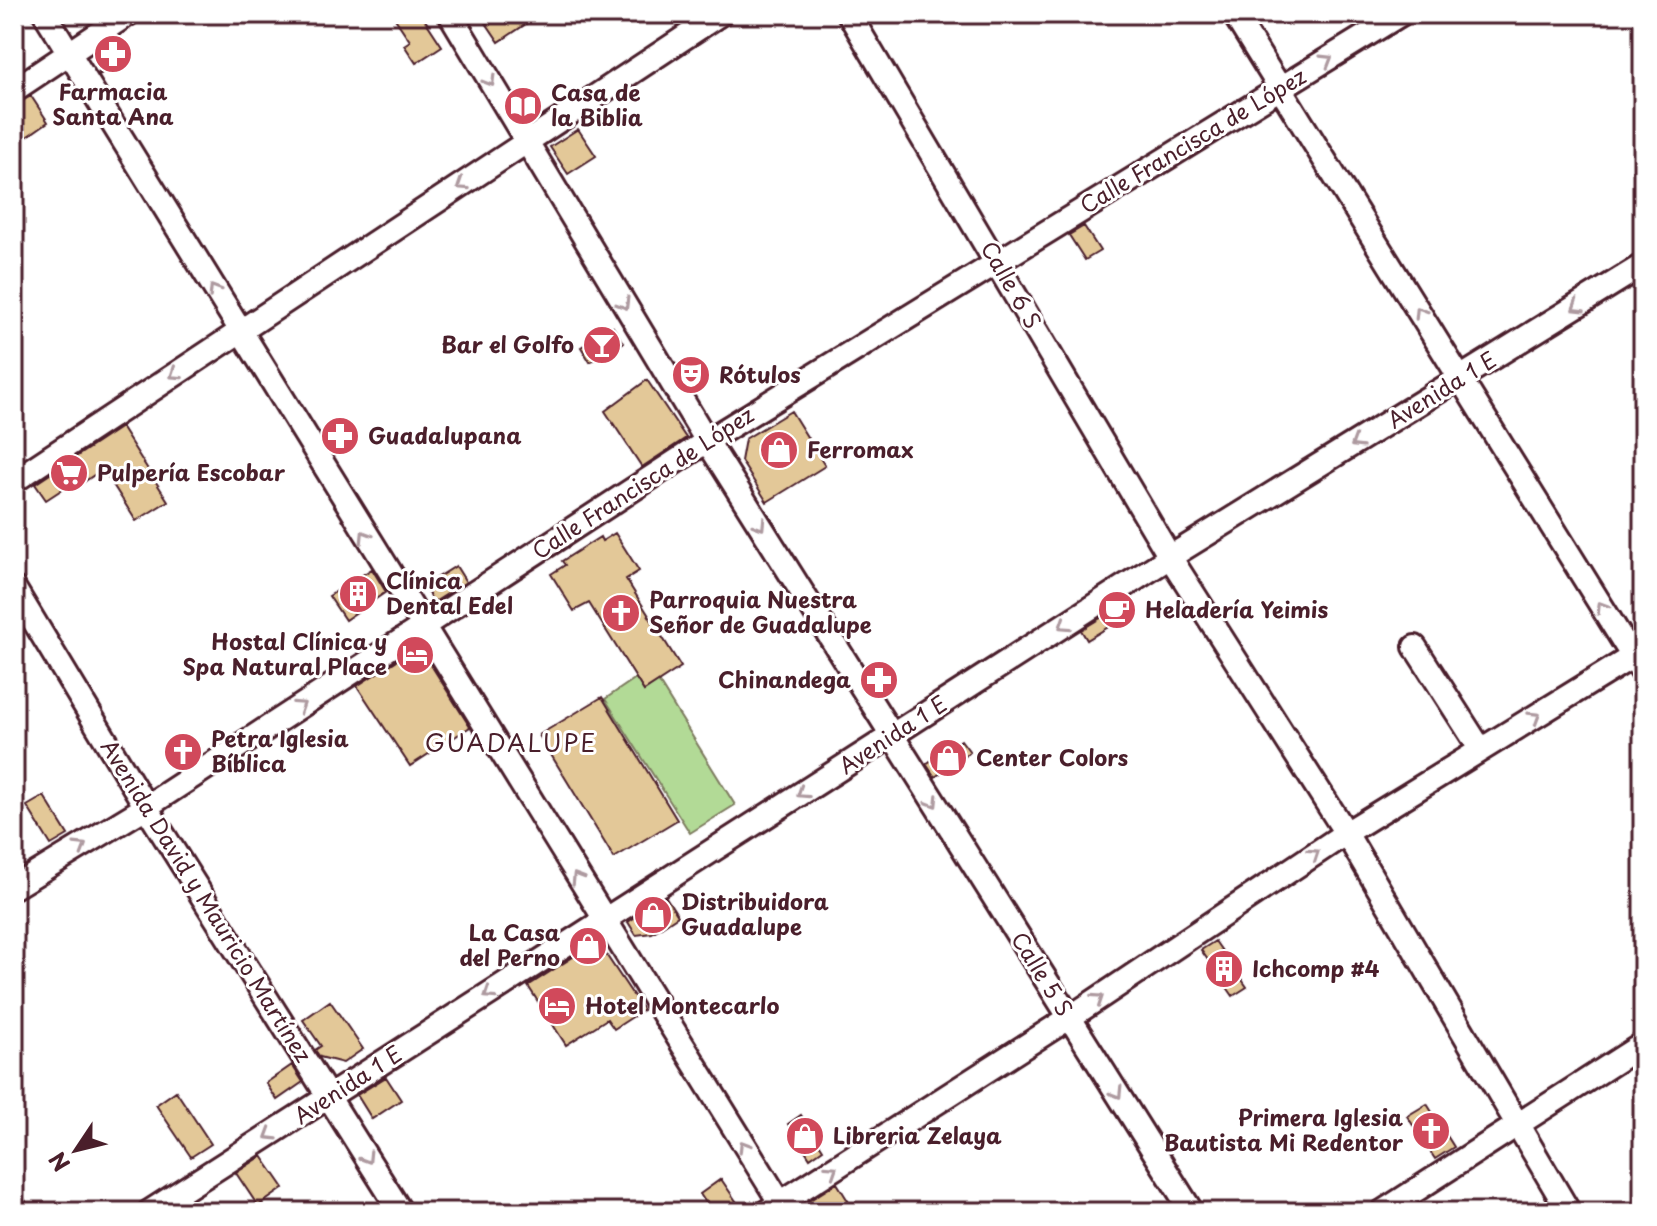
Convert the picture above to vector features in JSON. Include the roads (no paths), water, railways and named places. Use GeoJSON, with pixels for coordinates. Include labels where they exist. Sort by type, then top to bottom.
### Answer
{"type":"FeatureCollection","features":[{"type":"Feature","properties":{"kind":"street"},"geometry":{"type":"LineString","coordinates":[[45,14],[603,920],[777,1209],[1346,833],[1481,750],[1639,660],[1234,14]]}},
{"type":"Feature","properties":{"kind":"street"},"geometry":{"type":"LineString","coordinates":[[14,90],[128,14]]}},
{"type":"Feature","properties":{"kind":"street","name":"Calle 5 S"},"geometry":{"type":"LineString","coordinates":[[450,14],[707,441],[1192,1212]]}},
{"type":"Feature","properties":{"kind":"street"},"geometry":{"type":"LineString","coordinates":[[14,481],[720,14]]}},
{"type":"Feature","properties":{"kind":"street","name":"Calle 6 S"},"geometry":{"type":"LineString","coordinates":[[849,14],[1170,557],[1346,833],[1569,1212]]}},
{"type":"Feature","properties":{"kind":"street","name":"Calle Francisca de López"},"geometry":{"type":"LineString","coordinates":[[14,887],[146,807],[707,441],[1401,14]]}},
{"type":"Feature","properties":{"kind":"street","name":"Avenida 1 E"},"geometry":{"type":"LineString","coordinates":[[149,1212],[1170,557],[1643,265]]}},
{"type":"Feature","properties":{"kind":"street","name":"Avenida David y Mauricio Martínez"},"geometry":{"type":"LineString","coordinates":[[14,588],[146,807],[401,1212]]}},
{"type":"Feature","properties":{"kind":"street"},"geometry":{"type":"LineString","coordinates":[[1415,647],[1481,750]]}},
{"type":"Feature","properties":{"kind":"street"},"geometry":{"type":"LineString","coordinates":[[1382,1212],[1643,1044]]}},
{"type":"Feature","properties":{"kind":"street"},"geometry":{"type":"LineString","coordinates":[[14,1207],[17,1212]]}},
{"type":"Feature","properties":{"kind":"place","name":"Farmacia Santa Ana"},"geometry":{"type":"Point","coordinates":[113,54]}},
{"type":"Feature","properties":{"kind":"place","name":"Casa de la Biblia"},"geometry":{"type":"Point","coordinates":[523,106]}},
{"type":"Feature","properties":{"kind":"place","name":"Bar el Golfo"},"geometry":{"type":"Point","coordinates":[602,345]}},
{"type":"Feature","properties":{"kind":"place","name":"Rótulos"},"geometry":{"type":"Point","coordinates":[691,375]}},
{"type":"Feature","properties":{"kind":"place","name":"Guadalupana"},"geometry":{"type":"Point","coordinates":[340,436]}},
{"type":"Feature","properties":{"kind":"place","name":"Ferromax"},"geometry":{"type":"Point","coordinates":[779,450]}},
{"type":"Feature","properties":{"kind":"place","name":"Pulpería Escobar"},"geometry":{"type":"Point","coordinates":[69,473]}},
{"type":"Feature","properties":{"kind":"place","name":"Clínica Dental Edel"},"geometry":{"type":"Point","coordinates":[358,594]}},
{"type":"Feature","properties":{"kind":"place","name":"Heladería Yeimis"},"geometry":{"type":"Point","coordinates":[1117,610]}},
{"type":"Feature","properties":{"kind":"place","name":"Parroquia Nuestra Señor de Guadalupe"},"geometry":{"type":"Point","coordinates":[621,613]}},
{"type":"Feature","properties":{"kind":"place","name":"Hostal Clínica y Spa Natural Place"},"geometry":{"type":"Point","coordinates":[415,655]}},
{"type":"Feature","properties":{"kind":"place","name":"Chinandega"},"geometry":{"type":"Point","coordinates":[879,680]}},
{"type":"Feature","properties":{"kind":"place","name":"Petra Iglesia Bíblica"},"geometry":{"type":"Point","coordinates":[183,752]}},
{"type":"Feature","properties":{"kind":"place","name":"Center Colors"},"geometry":{"type":"Point","coordinates":[948,758]}},
{"type":"Feature","properties":{"kind":"place","name":"Distribuidora Guadalupe"},"geometry":{"type":"Point","coordinates":[653,915]}},
{"type":"Feature","properties":{"kind":"place","name":"La Casa del Perno"},"geometry":{"type":"Point","coordinates":[588,946]}},
{"type":"Feature","properties":{"kind":"place","name":"Ichcomp #4"},"geometry":{"type":"Point","coordinates":[1224,969]}},
{"type":"Feature","properties":{"kind":"place","name":"Hotel Montecarlo"},"geometry":{"type":"Point","coordinates":[557,1006]}},
{"type":"Feature","properties":{"kind":"place","name":"Primera Iglesia Bautista Mi Redentor"},"geometry":{"type":"Point","coordinates":[1431,1131]}},
{"type":"Feature","properties":{"kind":"place","name":"Libreria Zelaya"},"geometry":{"type":"Point","coordinates":[805,1136]}},
{"type":"Feature","properties":{"kind":"district","name":"GUADALUPE"},"geometry":{"type":"Point","coordinates":[511,744]}}]}
